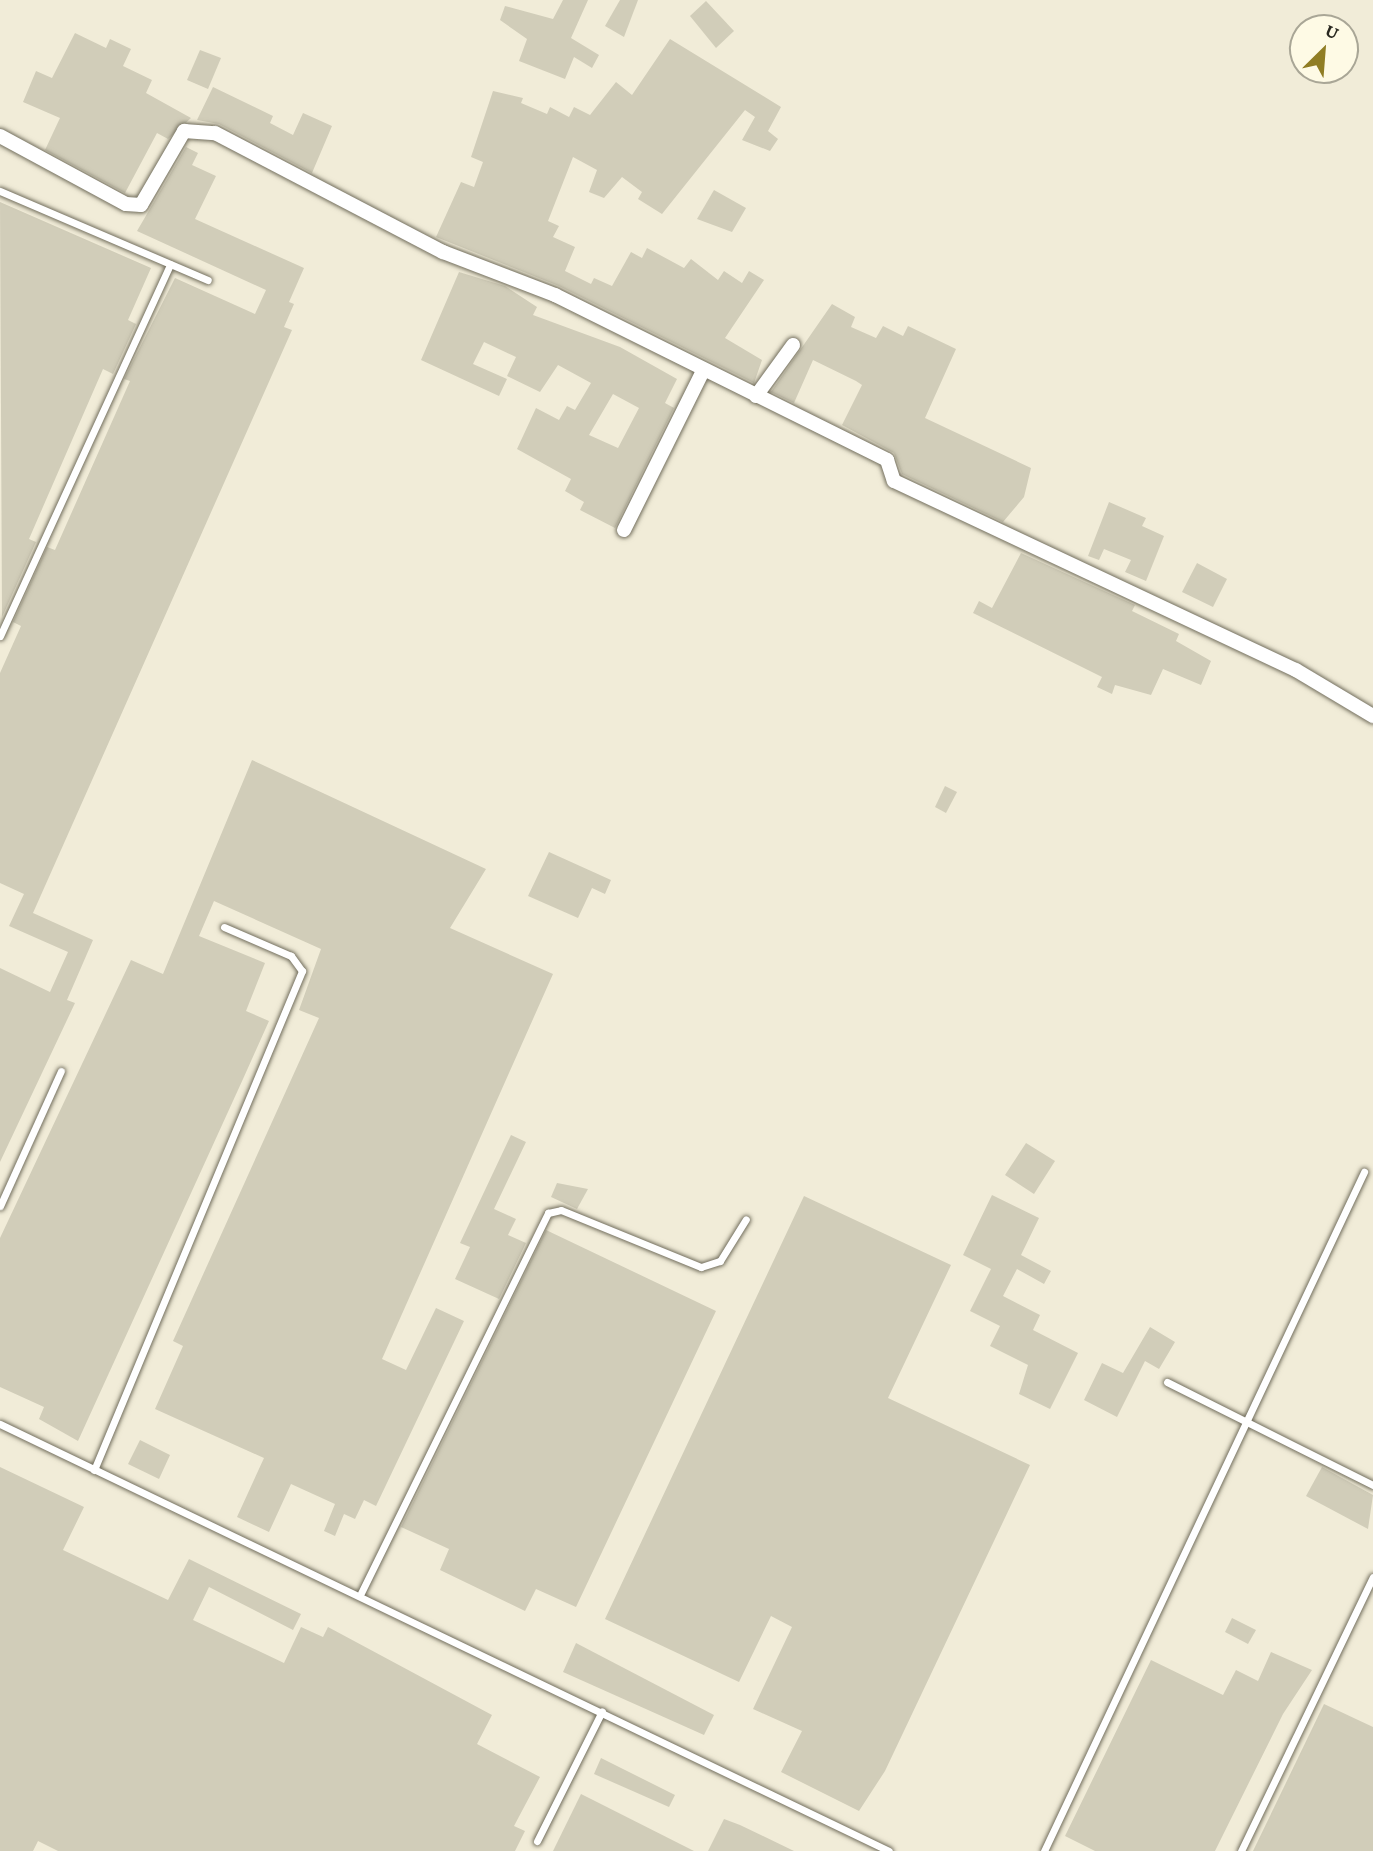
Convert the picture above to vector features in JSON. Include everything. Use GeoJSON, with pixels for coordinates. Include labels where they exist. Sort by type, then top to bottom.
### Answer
{"type":"FeatureCollection","features":[{"type":"Feature","properties":{"kind":"street"},"geometry":{"type":"LineString","coordinates":[[0,136],[126,204],[141,205],[178,139],[200,128],[348,202],[887,460],[894,481],[1296,670],[1373,716]]}},
{"type":"Feature","properties":{"kind":"street"},"geometry":{"type":"LineString","coordinates":[[756,396],[793,345]]}},
{"type":"Feature","properties":{"kind":"street"},"geometry":{"type":"LineString","coordinates":[[624,530],[703,371]]}},
{"type":"Feature","properties":{"kind":"lane"},"geometry":{"type":"LineString","coordinates":[[0,191],[208,281]]}},
{"type":"Feature","properties":{"kind":"lane"},"geometry":{"type":"LineString","coordinates":[[0,636],[170,264]]}},
{"type":"Feature","properties":{"kind":"lane"},"geometry":{"type":"LineString","coordinates":[[94,1470],[302,971],[291,956],[224,927]]}},
{"type":"Feature","properties":{"kind":"lane"},"geometry":{"type":"LineString","coordinates":[[0,1206],[61,1072]]}},
{"type":"Feature","properties":{"kind":"lane"},"geometry":{"type":"LineString","coordinates":[[1044,1851],[1364,1172]]}},
{"type":"Feature","properties":{"kind":"lane"},"geometry":{"type":"LineString","coordinates":[[361,1593],[548,1213],[561,1210],[701,1267],[720,1261],[746,1219]]}},
{"type":"Feature","properties":{"kind":"lane"},"geometry":{"type":"LineString","coordinates":[[1167,1382],[1373,1486]]}},
{"type":"Feature","properties":{"kind":"lane"},"geometry":{"type":"LineString","coordinates":[[0,1424],[361,1593],[889,1851]]}},
{"type":"Feature","properties":{"kind":"lane"},"geometry":{"type":"LineString","coordinates":[[1241,1851],[1373,1577]]}},
{"type":"Feature","properties":{"kind":"lane"},"geometry":{"type":"LineString","coordinates":[[537,1841],[602,1711]]}},
{"type":"Feature","properties":{"kind":"building"},"geometry":{"type":"Polygon","coordinates":[[[563,0],[588,0],[571,38],[599,55],[592,68],[574,57],[565,79],[519,61],[527,39],[500,20],[505,6],[553,19],[563,0]]]}},
{"type":"Feature","properties":{"kind":"building"},"geometry":{"type":"Polygon","coordinates":[[[620,0],[638,0],[624,37],[605,26],[620,0]]]}},
{"type":"Feature","properties":{"kind":"building"},"geometry":{"type":"Polygon","coordinates":[[[706,1],[734,31],[716,48],[690,16],[706,1]]]}},
{"type":"Feature","properties":{"kind":"building"},"geometry":{"type":"Polygon","coordinates":[[[75,33],[106,48],[110,39],[131,49],[123,66],[152,80],[146,93],[191,118],[168,139],[157,133],[125,193],[45,150],[60,118],[23,102],[36,71],[52,78],[75,33]]]}},
{"type":"Feature","properties":{"kind":"building"},"geometry":{"type":"Polygon","coordinates":[[[670,39],[781,107],[768,131],[778,139],[770,151],[742,140],[755,117],[745,110],[662,214],[638,199],[642,192],[622,177],[604,198],[589,192],[597,170],[573,157],[548,221],[559,226],[553,237],[575,247],[565,271],[591,284],[594,278],[612,286],[631,252],[642,258],[647,248],[684,268],[691,259],[718,280],[724,271],[742,283],[749,271],[764,280],[725,338],[762,360],[754,383],[559,286],[436,237],[461,182],[474,187],[483,162],[471,157],[493,91],[523,98],[521,103],[547,114],[550,107],[569,117],[574,107],[590,115],[616,82],[632,95],[670,39]]]}},
{"type":"Feature","properties":{"kind":"building"},"geometry":{"type":"Polygon","coordinates":[[[200,50],[221,58],[208,89],[187,80],[200,50]]]}},
{"type":"Feature","properties":{"kind":"building"},"geometry":{"type":"Polygon","coordinates":[[[213,87],[273,116],[270,123],[293,135],[303,113],[332,126],[312,173],[219,124],[197,120],[213,87]]]}},
{"type":"Feature","properties":{"kind":"building"},"geometry":{"type":"Polygon","coordinates":[[[186,147],[198,153],[192,165],[216,176],[195,219],[304,268],[289,302],[294,304],[284,327],[292,330],[33,913],[93,940],[67,1000],[75,1003],[0,1162],[0,968],[50,992],[68,952],[9,926],[24,894],[0,883],[0,673],[21,626],[13,622],[47,547],[55,550],[130,381],[124,379],[175,278],[255,314],[266,290],[137,231],[186,147]]]}},
{"type":"Feature","properties":{"kind":"building"},"geometry":{"type":"Polygon","coordinates":[[[714,190],[746,208],[732,232],[697,219],[714,190]]]}},
{"type":"Feature","properties":{"kind":"building"},"geometry":{"type":"Polygon","coordinates":[[[0,202],[151,268],[128,320],[136,324],[113,374],[103,369],[29,539],[36,542],[2,617],[0,202]]]}},
{"type":"Feature","properties":{"kind":"building"},"geometry":{"type":"Polygon","coordinates":[[[459,272],[505,286],[537,307],[533,315],[620,347],[677,379],[665,403],[674,408],[615,528],[580,510],[584,502],[565,491],[571,479],[517,449],[536,408],[559,420],[567,406],[575,410],[591,383],[558,365],[540,392],[507,376],[516,357],[484,342],[473,364],[507,379],[499,396],[421,360],[459,272]],[[613,394],[589,435],[618,448],[639,408],[613,394]]]}},
{"type":"Feature","properties":{"kind":"building"},"geometry":{"type":"Polygon","coordinates":[[[832,304],[855,317],[851,327],[876,338],[883,326],[903,336],[908,326],[956,349],[925,418],[1031,468],[1024,497],[1003,522],[902,474],[894,453],[842,425],[862,385],[856,381],[813,360],[794,403],[771,392],[832,304]]]}},
{"type":"Feature","properties":{"kind":"building"},"geometry":{"type":"Polygon","coordinates":[[[1109,502],[1146,518],[1142,526],[1164,536],[1146,581],[1125,572],[1131,560],[1104,549],[1099,560],[1088,556],[1109,502]]]}},
{"type":"Feature","properties":{"kind":"building"},"geometry":{"type":"Polygon","coordinates":[[[1021,553],[1135,605],[1132,611],[1179,634],[1176,641],[1211,661],[1201,685],[1163,669],[1151,695],[1115,685],[1112,694],[1097,687],[1102,677],[973,613],[979,601],[992,608],[1021,553]]]}},
{"type":"Feature","properties":{"kind":"building"},"geometry":{"type":"Polygon","coordinates":[[[1197,563],[1227,579],[1213,607],[1182,592],[1197,563]]]}},
{"type":"Feature","properties":{"kind":"building"},"geometry":{"type":"Polygon","coordinates":[[[252,760],[486,869],[450,928],[553,974],[382,1359],[406,1370],[436,1308],[464,1321],[376,1506],[364,1500],[355,1519],[344,1514],[335,1536],[324,1531],[335,1504],[291,1484],[269,1532],[237,1517],[264,1458],[155,1409],[183,1346],[173,1341],[319,1018],[299,1010],[321,949],[214,901],[199,936],[265,963],[246,1011],[269,1021],[78,1441],[39,1419],[44,1407],[0,1387],[0,1238],[131,960],[163,974],[252,760]]]}},
{"type":"Feature","properties":{"kind":"building"},"geometry":{"type":"Polygon","coordinates":[[[945,786],[957,792],[946,813],[935,807],[945,786]]]}},
{"type":"Feature","properties":{"kind":"building"},"geometry":{"type":"Polygon","coordinates":[[[549,852],[611,880],[605,894],[592,888],[578,918],[528,896],[549,852]]]}},
{"type":"Feature","properties":{"kind":"building"},"geometry":{"type":"Polygon","coordinates":[[[511,1135],[526,1142],[494,1209],[516,1219],[508,1235],[526,1243],[499,1299],[455,1279],[470,1247],[460,1243],[511,1135]]]}},
{"type":"Feature","properties":{"kind":"building"},"geometry":{"type":"Polygon","coordinates":[[[1026,1143],[1055,1161],[1034,1194],[1005,1175],[1026,1143]]]}},
{"type":"Feature","properties":{"kind":"building"},"geometry":{"type":"Polygon","coordinates":[[[557,1183],[588,1189],[577,1209],[551,1197],[557,1183]]]}},
{"type":"Feature","properties":{"kind":"building"},"geometry":{"type":"Polygon","coordinates":[[[992,1195],[1039,1218],[1021,1255],[1051,1271],[1044,1284],[1017,1269],[1003,1296],[1040,1315],[1033,1330],[1078,1353],[1050,1409],[1019,1394],[1028,1365],[990,1346],[1000,1326],[970,1311],[991,1269],[963,1255],[992,1195]]]}},
{"type":"Feature","properties":{"kind":"building"},"geometry":{"type":"Polygon","coordinates":[[[804,1196],[951,1265],[888,1398],[1030,1465],[885,1771],[859,1811],[781,1772],[802,1731],[753,1709],[792,1627],[771,1616],[739,1682],[605,1619],[804,1196]]]}},
{"type":"Feature","properties":{"kind":"building"},"geometry":{"type":"Polygon","coordinates":[[[546,1230],[716,1311],[576,1607],[536,1589],[525,1611],[440,1570],[449,1549],[401,1527],[546,1230]]]}},
{"type":"Feature","properties":{"kind":"building"},"geometry":{"type":"Polygon","coordinates":[[[1150,1327],[1175,1342],[1159,1369],[1145,1361],[1117,1417],[1084,1400],[1102,1363],[1123,1373],[1150,1327]]]}},
{"type":"Feature","properties":{"kind":"building"},"geometry":{"type":"Polygon","coordinates":[[[140,1440],[170,1455],[159,1479],[128,1464],[140,1440]]]}},
{"type":"Feature","properties":{"kind":"building"},"geometry":{"type":"Polygon","coordinates":[[[0,1467],[84,1507],[63,1550],[168,1600],[189,1559],[301,1614],[293,1630],[209,1587],[193,1620],[284,1663],[301,1627],[323,1637],[328,1627],[492,1715],[477,1744],[540,1777],[514,1826],[525,1831],[515,1851],[58,1851],[38,1841],[33,1851],[0,1851],[0,1467]]]}},
{"type":"Feature","properties":{"kind":"building"},"geometry":{"type":"Polygon","coordinates":[[[1322,1467],[1373,1495],[1368,1529],[1306,1496],[1322,1467]]]}},
{"type":"Feature","properties":{"kind":"building"},"geometry":{"type":"Polygon","coordinates":[[[1232,1618],[1256,1630],[1248,1644],[1225,1632],[1232,1618]]]}},
{"type":"Feature","properties":{"kind":"building"},"geometry":{"type":"Polygon","coordinates":[[[576,1643],[714,1715],[704,1735],[563,1672],[576,1643]]]}},
{"type":"Feature","properties":{"kind":"building"},"geometry":{"type":"Polygon","coordinates":[[[1271,1652],[1312,1670],[1283,1714],[1215,1851],[1095,1851],[1065,1836],[1151,1660],[1223,1695],[1236,1670],[1258,1681],[1271,1652]]]}},
{"type":"Feature","properties":{"kind":"building"},"geometry":{"type":"Polygon","coordinates":[[[1324,1704],[1373,1727],[1373,1851],[1253,1851],[1324,1704]]]}},
{"type":"Feature","properties":{"kind":"building"},"geometry":{"type":"Polygon","coordinates":[[[601,1758],[675,1795],[669,1807],[594,1774],[601,1758]]]}},
{"type":"Feature","properties":{"kind":"building"},"geometry":{"type":"Polygon","coordinates":[[[581,1794],[591,1799],[694,1851],[553,1851],[581,1794]]]}},
{"type":"Feature","properties":{"kind":"building"},"geometry":{"type":"Polygon","coordinates":[[[724,1819],[740,1825],[794,1851],[708,1851],[724,1819]]]}}]}
